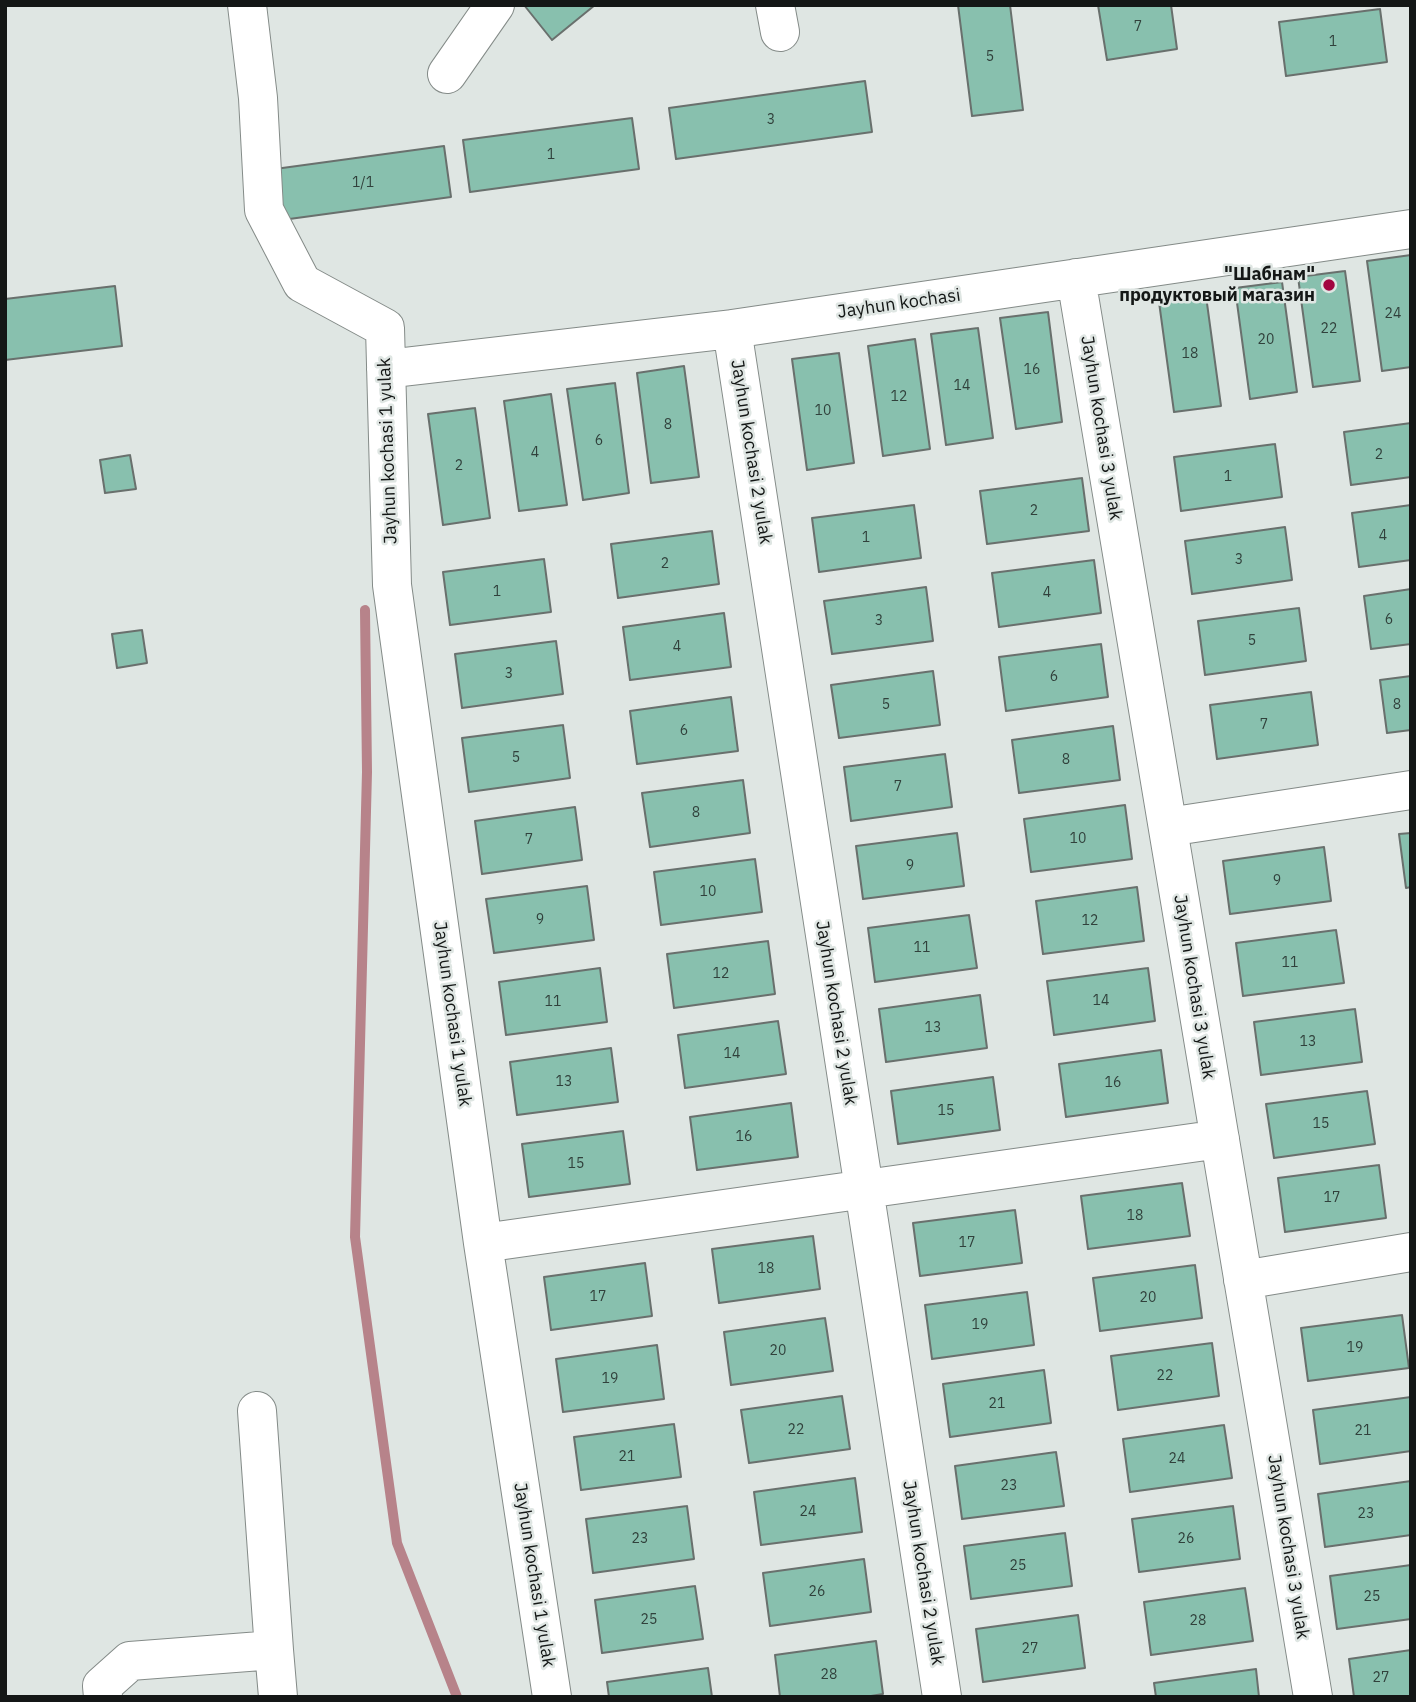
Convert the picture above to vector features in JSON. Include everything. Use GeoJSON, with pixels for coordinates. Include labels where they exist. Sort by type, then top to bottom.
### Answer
{"type":"FeatureCollection","features":[{"type":"Feature","properties":{"kind":"street","name":"Jayhun kochasi 1 yulak"},"geometry":{"type":"LineString","coordinates":[[247,5],[258,98],[264,210],[302,283],[385,328],[392,585],[483,1243],[552,1697]]}},
{"type":"Feature","properties":{"kind":"street"},"geometry":{"type":"LineString","coordinates":[[447,74],[495,5]]}},
{"type":"Feature","properties":{"kind":"street","name":"Jayhun kochasi"},"geometry":{"type":"LineString","coordinates":[[386,369],[732,328],[1411,229]]}},
{"type":"Feature","properties":{"kind":"street","name":"Jayhun kochasi 3 yulak"},"geometry":{"type":"LineString","coordinates":[[1076,278],[1313,1697]]}},
{"type":"Feature","properties":{"kind":"street","name":"Jayhun kochasi 2 yulak"},"geometry":{"type":"LineString","coordinates":[[732,328],[942,1697]]}},
{"type":"Feature","properties":{"kind":"street"},"geometry":{"type":"LineString","coordinates":[[1168,827],[1411,790]]}},
{"type":"Feature","properties":{"kind":"street"},"geometry":{"type":"LineString","coordinates":[[483,1243],[1220,1139]]}},
{"type":"Feature","properties":{"kind":"street"},"geometry":{"type":"LineString","coordinates":[[1243,1280],[1411,1252]]}},
{"type":"Feature","properties":{"kind":"street"},"geometry":{"type":"LineString","coordinates":[[257,1411],[278,1697]]}},
{"type":"Feature","properties":{"kind":"street"},"geometry":{"type":"LineString","coordinates":[[103,1697],[102,1686],[130,1661],[274,1650]]}},
{"type":"Feature","properties":{"kind":"building"},"geometry":{"type":"Polygon","coordinates":[[[524,5],[595,5],[552,40],[524,5]]]}},
{"type":"Feature","properties":{"kind":"building"},"geometry":{"type":"Polygon","coordinates":[[[958,5],[1010,5],[1023,110],[972,116],[958,5]]]}},
{"type":"Feature","properties":{"kind":"building"},"geometry":{"type":"Polygon","coordinates":[[[1098,5],[1171,5],[1177,49],[1107,60],[1098,5]]]}},
{"type":"Feature","properties":{"kind":"building"},"geometry":{"type":"Polygon","coordinates":[[[1380,9],[1387,62],[1286,76],[1279,22],[1380,9]]]}},
{"type":"Feature","properties":{"kind":"building"},"geometry":{"type":"Polygon","coordinates":[[[865,81],[872,132],[676,159],[669,108],[865,81]]]}},
{"type":"Feature","properties":{"kind":"building"},"geometry":{"type":"Polygon","coordinates":[[[632,118],[639,169],[470,192],[463,140],[632,118]]]}},
{"type":"Feature","properties":{"kind":"building"},"geometry":{"type":"Polygon","coordinates":[[[444,146],[451,197],[282,220],[275,169],[444,146]]]}},
{"type":"Feature","properties":{"kind":"building"},"geometry":{"type":"Polygon","coordinates":[[[1411,255],[1411,367],[1382,371],[1367,261],[1411,255]]]}},
{"type":"Feature","properties":{"kind":"building"},"geometry":{"type":"Polygon","coordinates":[[[1345,271],[1360,381],[1313,387],[1298,277],[1345,271]]]}},
{"type":"Feature","properties":{"kind":"building"},"geometry":{"type":"Polygon","coordinates":[[[1282,282],[1297,392],[1250,399],[1235,288],[1282,282]]]}},
{"type":"Feature","properties":{"kind":"building"},"geometry":{"type":"Polygon","coordinates":[[[115,286],[122,346],[5,360],[5,299],[115,286]]]}},
{"type":"Feature","properties":{"kind":"building"},"geometry":{"type":"Polygon","coordinates":[[[1206,296],[1221,406],[1174,412],[1159,302],[1206,296]]]}},
{"type":"Feature","properties":{"kind":"building"},"geometry":{"type":"Polygon","coordinates":[[[1048,312],[1062,422],[1016,429],[1000,318],[1048,312]]]}},
{"type":"Feature","properties":{"kind":"building"},"geometry":{"type":"Polygon","coordinates":[[[978,328],[993,438],[946,445],[931,334],[978,328]]]}},
{"type":"Feature","properties":{"kind":"building"},"geometry":{"type":"Polygon","coordinates":[[[915,339],[930,449],[883,456],[868,346],[915,339]]]}},
{"type":"Feature","properties":{"kind":"building"},"geometry":{"type":"Polygon","coordinates":[[[839,353],[854,463],[807,470],[792,359],[839,353]]]}},
{"type":"Feature","properties":{"kind":"building"},"geometry":{"type":"Polygon","coordinates":[[[684,366],[699,477],[651,483],[637,373],[684,366]]]}},
{"type":"Feature","properties":{"kind":"building"},"geometry":{"type":"Polygon","coordinates":[[[615,383],[629,493],[583,500],[567,389],[615,383]]]}},
{"type":"Feature","properties":{"kind":"building"},"geometry":{"type":"Polygon","coordinates":[[[551,394],[567,505],[519,511],[504,401],[551,394]]]}},
{"type":"Feature","properties":{"kind":"building"},"geometry":{"type":"Polygon","coordinates":[[[475,408],[490,518],[443,525],[428,414],[475,408]]]}},
{"type":"Feature","properties":{"kind":"building"},"geometry":{"type":"Polygon","coordinates":[[[1411,423],[1411,477],[1351,485],[1344,432],[1411,423]]]}},
{"type":"Feature","properties":{"kind":"building"},"geometry":{"type":"Polygon","coordinates":[[[1275,444],[1282,497],[1181,511],[1174,457],[1275,444]]]}},
{"type":"Feature","properties":{"kind":"building"},"geometry":{"type":"Polygon","coordinates":[[[130,455],[136,489],[105,493],[100,460],[130,455]]]}},
{"type":"Feature","properties":{"kind":"building"},"geometry":{"type":"Polygon","coordinates":[[[1082,478],[1089,531],[987,544],[980,491],[1082,478]]]}},
{"type":"Feature","properties":{"kind":"building"},"geometry":{"type":"Polygon","coordinates":[[[914,505],[921,558],[819,572],[812,518],[914,505]]]}},
{"type":"Feature","properties":{"kind":"building"},"geometry":{"type":"Polygon","coordinates":[[[1411,505],[1411,560],[1359,567],[1352,513],[1411,505]]]}},
{"type":"Feature","properties":{"kind":"building"},"geometry":{"type":"Polygon","coordinates":[[[1285,527],[1292,580],[1192,594],[1185,541],[1285,527]]]}},
{"type":"Feature","properties":{"kind":"building"},"geometry":{"type":"Polygon","coordinates":[[[712,531],[719,584],[618,598],[611,544],[712,531]]]}},
{"type":"Feature","properties":{"kind":"building"},"geometry":{"type":"Polygon","coordinates":[[[544,559],[551,612],[450,625],[443,572],[544,559]]]}},
{"type":"Feature","properties":{"kind":"building"},"geometry":{"type":"Polygon","coordinates":[[[1094,560],[1101,613],[999,627],[992,573],[1094,560]]]}},
{"type":"Feature","properties":{"kind":"building"},"geometry":{"type":"Polygon","coordinates":[[[926,587],[933,641],[832,654],[824,601],[926,587]]]}},
{"type":"Feature","properties":{"kind":"building"},"geometry":{"type":"Polygon","coordinates":[[[1411,589],[1411,644],[1371,649],[1364,596],[1411,589]]]}},
{"type":"Feature","properties":{"kind":"building"},"geometry":{"type":"Polygon","coordinates":[[[1299,608],[1306,661],[1205,675],[1198,621],[1299,608]]]}},
{"type":"Feature","properties":{"kind":"building"},"geometry":{"type":"Polygon","coordinates":[[[724,613],[731,667],[630,680],[623,627],[724,613]]]}},
{"type":"Feature","properties":{"kind":"building"},"geometry":{"type":"Polygon","coordinates":[[[142,630],[147,663],[117,668],[112,634],[142,630]]]}},
{"type":"Feature","properties":{"kind":"building"},"geometry":{"type":"Polygon","coordinates":[[[556,641],[563,694],[462,708],[455,654],[556,641]]]}},
{"type":"Feature","properties":{"kind":"building"},"geometry":{"type":"Polygon","coordinates":[[[1101,644],[1108,697],[1006,711],[999,657],[1101,644]]]}},
{"type":"Feature","properties":{"kind":"building"},"geometry":{"type":"Polygon","coordinates":[[[933,671],[940,725],[839,738],[831,685],[933,671]]]}},
{"type":"Feature","properties":{"kind":"building"},"geometry":{"type":"Polygon","coordinates":[[[1411,676],[1411,730],[1387,733],[1380,680],[1411,676]]]}},
{"type":"Feature","properties":{"kind":"building"},"geometry":{"type":"Polygon","coordinates":[[[1311,692],[1318,745],[1217,759],[1210,705],[1311,692]]]}},
{"type":"Feature","properties":{"kind":"building"},"geometry":{"type":"Polygon","coordinates":[[[731,697],[738,751],[637,764],[630,711],[731,697]]]}},
{"type":"Feature","properties":{"kind":"building"},"geometry":{"type":"Polygon","coordinates":[[[563,725],[570,778],[469,792],[462,738],[563,725]]]}},
{"type":"Feature","properties":{"kind":"building"},"geometry":{"type":"Polygon","coordinates":[[[1113,726],[1120,780],[1019,793],[1012,740],[1113,726]]]}},
{"type":"Feature","properties":{"kind":"building"},"geometry":{"type":"Polygon","coordinates":[[[945,754],[952,807],[851,821],[844,767],[945,754]]]}},
{"type":"Feature","properties":{"kind":"building"},"geometry":{"type":"Polygon","coordinates":[[[743,780],[750,833],[650,847],[642,793],[743,780]]]}},
{"type":"Feature","properties":{"kind":"building"},"geometry":{"type":"Polygon","coordinates":[[[1125,805],[1132,859],[1031,872],[1024,819],[1125,805]]]}},
{"type":"Feature","properties":{"kind":"building"},"geometry":{"type":"Polygon","coordinates":[[[575,807],[582,860],[482,874],[475,821],[575,807]]]}},
{"type":"Feature","properties":{"kind":"building"},"geometry":{"type":"Polygon","coordinates":[[[957,833],[964,886],[863,899],[856,846],[957,833]]]}},
{"type":"Feature","properties":{"kind":"building"},"geometry":{"type":"Polygon","coordinates":[[[1411,833],[1411,887],[1406,888],[1399,834],[1411,833]]]}},
{"type":"Feature","properties":{"kind":"building"},"geometry":{"type":"Polygon","coordinates":[[[1324,847],[1331,901],[1230,914],[1223,861],[1324,847]]]}},
{"type":"Feature","properties":{"kind":"building"},"geometry":{"type":"Polygon","coordinates":[[[755,859],[762,912],[661,925],[654,872],[755,859]]]}},
{"type":"Feature","properties":{"kind":"building"},"geometry":{"type":"Polygon","coordinates":[[[587,886],[594,940],[494,953],[486,899],[587,886]]]}},
{"type":"Feature","properties":{"kind":"building"},"geometry":{"type":"Polygon","coordinates":[[[1137,887],[1144,941],[1043,954],[1036,901],[1137,887]]]}},
{"type":"Feature","properties":{"kind":"building"},"geometry":{"type":"Polygon","coordinates":[[[969,915],[977,968],[875,982],[868,928],[969,915]]]}},
{"type":"Feature","properties":{"kind":"building"},"geometry":{"type":"Polygon","coordinates":[[[1336,930],[1344,983],[1243,996],[1236,943],[1336,930]]]}},
{"type":"Feature","properties":{"kind":"building"},"geometry":{"type":"Polygon","coordinates":[[[768,941],[775,994],[674,1008],[667,954],[768,941]]]}},
{"type":"Feature","properties":{"kind":"building"},"geometry":{"type":"Polygon","coordinates":[[[600,968],[607,1022],[506,1035],[499,982],[600,968]]]}},
{"type":"Feature","properties":{"kind":"building"},"geometry":{"type":"Polygon","coordinates":[[[1148,968],[1155,1021],[1054,1035],[1047,981],[1148,968]]]}},
{"type":"Feature","properties":{"kind":"building"},"geometry":{"type":"Polygon","coordinates":[[[980,995],[987,1048],[886,1062],[879,1009],[980,995]]]}},
{"type":"Feature","properties":{"kind":"building"},"geometry":{"type":"Polygon","coordinates":[[[1355,1009],[1362,1062],[1261,1075],[1254,1022],[1355,1009]]]}},
{"type":"Feature","properties":{"kind":"building"},"geometry":{"type":"Polygon","coordinates":[[[778,1021],[786,1074],[685,1088],[678,1035],[778,1021]]]}},
{"type":"Feature","properties":{"kind":"building"},"geometry":{"type":"Polygon","coordinates":[[[611,1048],[618,1102],[517,1115],[510,1062],[611,1048]]]}},
{"type":"Feature","properties":{"kind":"building"},"geometry":{"type":"Polygon","coordinates":[[[1161,1050],[1168,1103],[1066,1117],[1059,1064],[1161,1050]]]}},
{"type":"Feature","properties":{"kind":"building"},"geometry":{"type":"Polygon","coordinates":[[[993,1077],[1000,1130],[898,1144],[891,1091],[993,1077]]]}},
{"type":"Feature","properties":{"kind":"building"},"geometry":{"type":"Polygon","coordinates":[[[1367,1091],[1375,1144],[1274,1158],[1266,1104],[1367,1091]]]}},
{"type":"Feature","properties":{"kind":"building"},"geometry":{"type":"Polygon","coordinates":[[[791,1103],[798,1157],[697,1170],[690,1117],[791,1103]]]}},
{"type":"Feature","properties":{"kind":"building"},"geometry":{"type":"Polygon","coordinates":[[[623,1131],[630,1184],[529,1197],[522,1144],[623,1131]]]}},
{"type":"Feature","properties":{"kind":"building"},"geometry":{"type":"Polygon","coordinates":[[[1379,1165],[1386,1218],[1285,1232],[1278,1178],[1379,1165]]]}},
{"type":"Feature","properties":{"kind":"building"},"geometry":{"type":"Polygon","coordinates":[[[1182,1183],[1190,1236],[1088,1249],[1081,1196],[1182,1183]]]}},
{"type":"Feature","properties":{"kind":"building"},"geometry":{"type":"Polygon","coordinates":[[[1015,1210],[1022,1263],[920,1276],[913,1223],[1015,1210]]]}},
{"type":"Feature","properties":{"kind":"building"},"geometry":{"type":"Polygon","coordinates":[[[813,1236],[820,1289],[719,1303],[712,1249],[813,1236]]]}},
{"type":"Feature","properties":{"kind":"building"},"geometry":{"type":"Polygon","coordinates":[[[645,1263],[652,1316],[551,1330],[544,1277],[645,1263]]]}},
{"type":"Feature","properties":{"kind":"building"},"geometry":{"type":"Polygon","coordinates":[[[1195,1265],[1202,1318],[1100,1331],[1093,1278],[1195,1265]]]}},
{"type":"Feature","properties":{"kind":"building"},"geometry":{"type":"Polygon","coordinates":[[[1027,1292],[1034,1345],[932,1359],[925,1305],[1027,1292]]]}},
{"type":"Feature","properties":{"kind":"building"},"geometry":{"type":"Polygon","coordinates":[[[1402,1315],[1409,1368],[1308,1381],[1301,1328],[1402,1315]]]}},
{"type":"Feature","properties":{"kind":"building"},"geometry":{"type":"Polygon","coordinates":[[[825,1318],[833,1371],[731,1385],[724,1332],[825,1318]]]}},
{"type":"Feature","properties":{"kind":"building"},"geometry":{"type":"Polygon","coordinates":[[[1212,1343],[1219,1396],[1118,1410],[1111,1356],[1212,1343]]]}},
{"type":"Feature","properties":{"kind":"building"},"geometry":{"type":"Polygon","coordinates":[[[657,1345],[664,1399],[563,1412],[556,1359],[657,1345]]]}},
{"type":"Feature","properties":{"kind":"building"},"geometry":{"type":"Polygon","coordinates":[[[1044,1370],[1051,1423],[950,1437],[943,1384],[1044,1370]]]}},
{"type":"Feature","properties":{"kind":"building"},"geometry":{"type":"Polygon","coordinates":[[[842,1396],[850,1449],[749,1463],[741,1410],[842,1396]]]}},
{"type":"Feature","properties":{"kind":"building"},"geometry":{"type":"Polygon","coordinates":[[[1411,1397],[1411,1451],[1320,1464],[1313,1410],[1411,1397]]]}},
{"type":"Feature","properties":{"kind":"building"},"geometry":{"type":"Polygon","coordinates":[[[674,1424],[681,1477],[581,1490],[574,1437],[674,1424]]]}},
{"type":"Feature","properties":{"kind":"building"},"geometry":{"type":"Polygon","coordinates":[[[1224,1425],[1232,1478],[1130,1492],[1123,1439],[1224,1425]]]}},
{"type":"Feature","properties":{"kind":"building"},"geometry":{"type":"Polygon","coordinates":[[[1056,1452],[1064,1506],[962,1519],[955,1466],[1056,1452]]]}},
{"type":"Feature","properties":{"kind":"building"},"geometry":{"type":"Polygon","coordinates":[[[855,1478],[862,1532],[761,1545],[754,1492],[855,1478]]]}},
{"type":"Feature","properties":{"kind":"building"},"geometry":{"type":"Polygon","coordinates":[[[1411,1481],[1411,1535],[1325,1547],[1318,1494],[1411,1481]]]}},
{"type":"Feature","properties":{"kind":"building"},"geometry":{"type":"Polygon","coordinates":[[[687,1506],[694,1559],[593,1573],[586,1519],[687,1506]]]}},
{"type":"Feature","properties":{"kind":"building"},"geometry":{"type":"Polygon","coordinates":[[[1233,1506],[1240,1559],[1139,1572],[1132,1519],[1233,1506]]]}},
{"type":"Feature","properties":{"kind":"building"},"geometry":{"type":"Polygon","coordinates":[[[1065,1533],[1072,1586],[971,1599],[964,1546],[1065,1533]]]}},
{"type":"Feature","properties":{"kind":"building"},"geometry":{"type":"Polygon","coordinates":[[[864,1559],[871,1612],[770,1626],[763,1573],[864,1559]]]}},
{"type":"Feature","properties":{"kind":"building"},"geometry":{"type":"Polygon","coordinates":[[[1411,1565],[1411,1619],[1337,1629],[1330,1576],[1411,1565]]]}},
{"type":"Feature","properties":{"kind":"building"},"geometry":{"type":"Polygon","coordinates":[[[695,1586],[703,1639],[602,1653],[595,1600],[695,1586]]]}},
{"type":"Feature","properties":{"kind":"building"},"geometry":{"type":"Polygon","coordinates":[[[1245,1588],[1253,1641],[1151,1655],[1144,1602],[1245,1588]]]}},
{"type":"Feature","properties":{"kind":"building"},"geometry":{"type":"Polygon","coordinates":[[[1078,1615],[1085,1668],[983,1682],[976,1629],[1078,1615]]]}},
{"type":"Feature","properties":{"kind":"building"},"geometry":{"type":"Polygon","coordinates":[[[876,1641],[883,1694],[865,1697],[780,1697],[775,1655],[876,1641]]]}},
{"type":"Feature","properties":{"kind":"building"},"geometry":{"type":"Polygon","coordinates":[[[1411,1650],[1411,1697],[1354,1697],[1349,1659],[1411,1650]]]}},
{"type":"Feature","properties":{"kind":"building"},"geometry":{"type":"Polygon","coordinates":[[[708,1668],[712,1697],[609,1697],[607,1682],[708,1668]]]}},
{"type":"Feature","properties":{"kind":"building"},"geometry":{"type":"Polygon","coordinates":[[[1256,1669],[1259,1697],[1156,1697],[1154,1683],[1256,1669]]]}},
{"type":"Feature","properties":{"kind":"waterway"},"geometry":{"type":"LineString","coordinates":[[365,610],[367,772],[355,1237],[397,1543],[457,1697]]}},
{"type":"Feature","properties":{"kind":"place","name":"\"Шабнам\" продуктовый магазин"},"geometry":{"type":"Point","coordinates":[1329,285]}}]}
